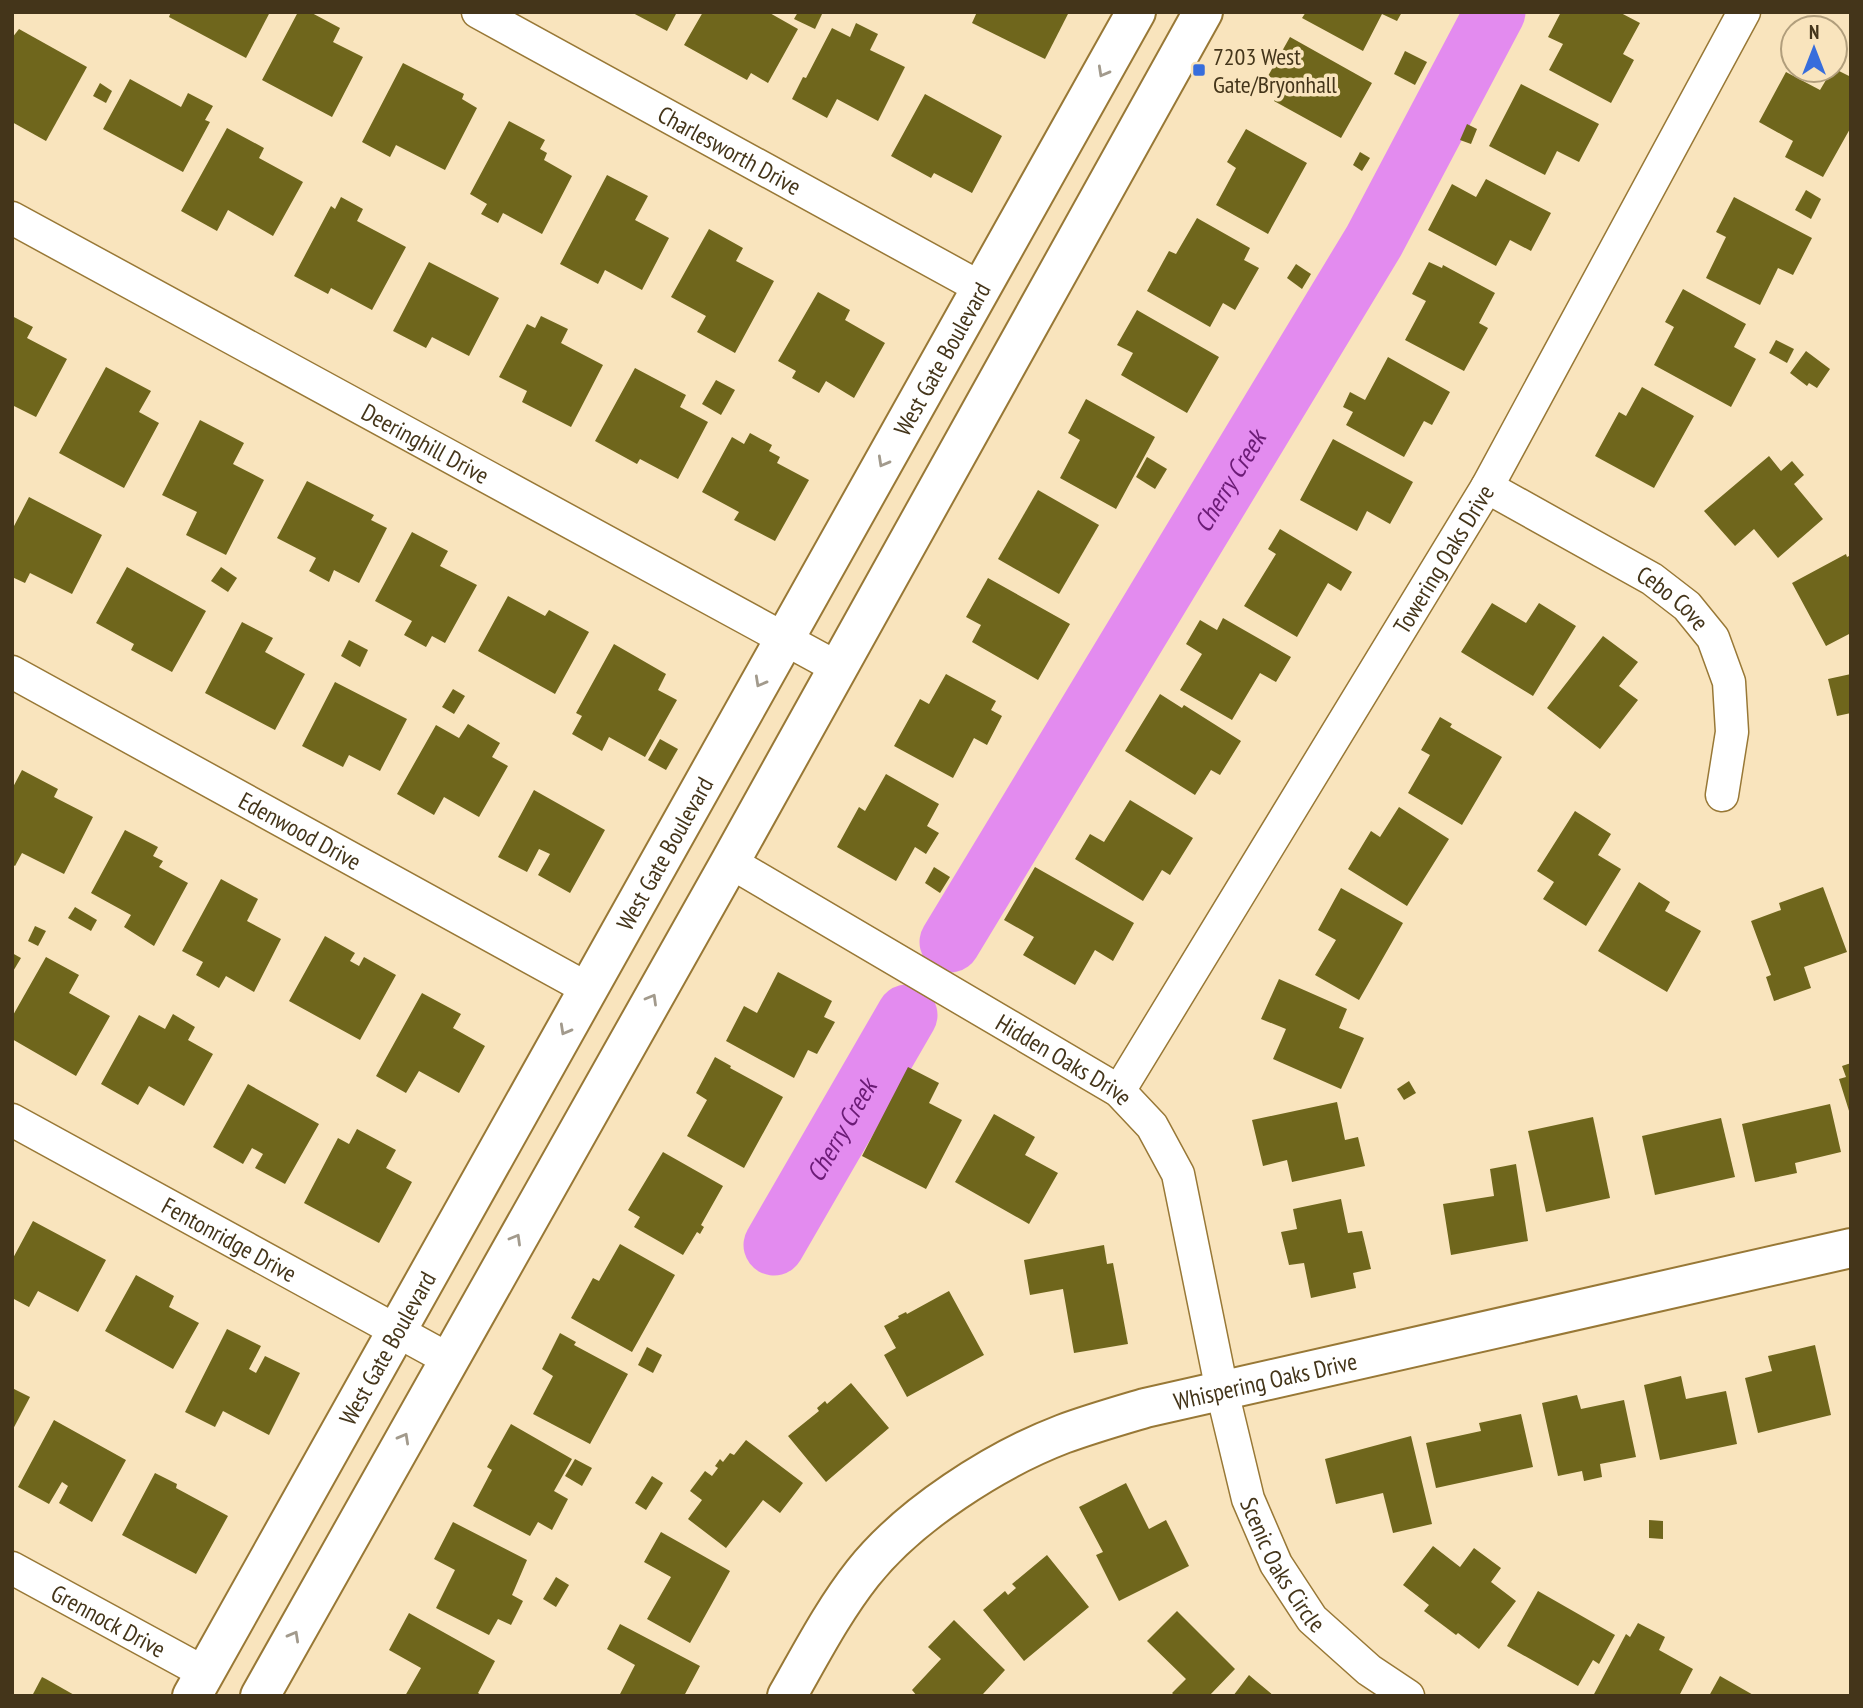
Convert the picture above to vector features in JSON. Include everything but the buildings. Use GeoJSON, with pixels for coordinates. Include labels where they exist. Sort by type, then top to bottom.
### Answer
{"type":"FeatureCollection","features":[{"type":"Feature","properties":{"kind":"main road","name":"West Gate Boulevard"},"geometry":{"type":"LineString","coordinates":[[199,1684],[1136,12]]}},
{"type":"Feature","properties":{"kind":"main road"},"geometry":{"type":"LineString","coordinates":[[260,1696],[730,862],[1203,12]]}},
{"type":"Feature","properties":{"kind":"main road","name":"Whispering Oaks Drive"},"geometry":{"type":"LineString","coordinates":[[787,1696],[832,1616],[864,1572],[893,1542],[925,1514],[1016,1454],[1064,1433],[1145,1408],[1851,1248]]}},
{"type":"Feature","properties":{"kind":"street","name":"Charlesworth Drive"},"geometry":{"type":"LineString","coordinates":[[478,12],[981,288]]}},
{"type":"Feature","properties":{"kind":"street","name":"Towering Oaks Drive"},"geometry":{"type":"LineString","coordinates":[[1119,1091],[1487,487],[1744,12]]}},
{"type":"Feature","properties":{"kind":"street","name":"Deeringhill Drive"},"geometry":{"type":"LineString","coordinates":[[12,218],[838,668]]}},
{"type":"Feature","properties":{"kind":"street","name":"Cebo Cove"},"geometry":{"type":"LineString","coordinates":[[1487,487],[1652,579],[1687,606],[1713,638],[1729,682],[1732,733],[1722,795]]}},
{"type":"Feature","properties":{"kind":"street","name":"Edenwood Drive"},"geometry":{"type":"LineString","coordinates":[[12,672],[588,989]]}},
{"type":"Feature","properties":{"kind":"street","name":"Hidden Oaks Drive"},"geometry":{"type":"LineString","coordinates":[[730,862],[1119,1091],[1153,1126],[1178,1174],[1222,1391]]}},
{"type":"Feature","properties":{"kind":"street","name":"Fentonridge Drive"},"geometry":{"type":"LineString","coordinates":[[12,1121],[448,1359]]}},
{"type":"Feature","properties":{"kind":"street","name":"Scenic Oaks Circle"},"geometry":{"type":"LineString","coordinates":[[1222,1391],[1248,1499],[1276,1564],[1312,1619],[1368,1670],[1408,1696]]}},
{"type":"Feature","properties":{"kind":"street","name":"Grennock Drive"},"geometry":{"type":"LineString","coordinates":[[12,1568],[199,1684]]}},
{"type":"Feature","properties":{"kind":"waterway","name":"Cherry Creek"},"geometry":{"type":"LineString","coordinates":[[950,942],[1374,241],[1495,12]]}},
{"type":"Feature","properties":{"kind":"waterway","name":"Cherry Creek"},"geometry":{"type":"LineString","coordinates":[[774,1245],[907,1015]]}},
{"type":"Feature","properties":{"kind":"place","name":"7203 West Gate/Bryonhall"},"geometry":{"type":"Point","coordinates":[1199,70]}}]}
